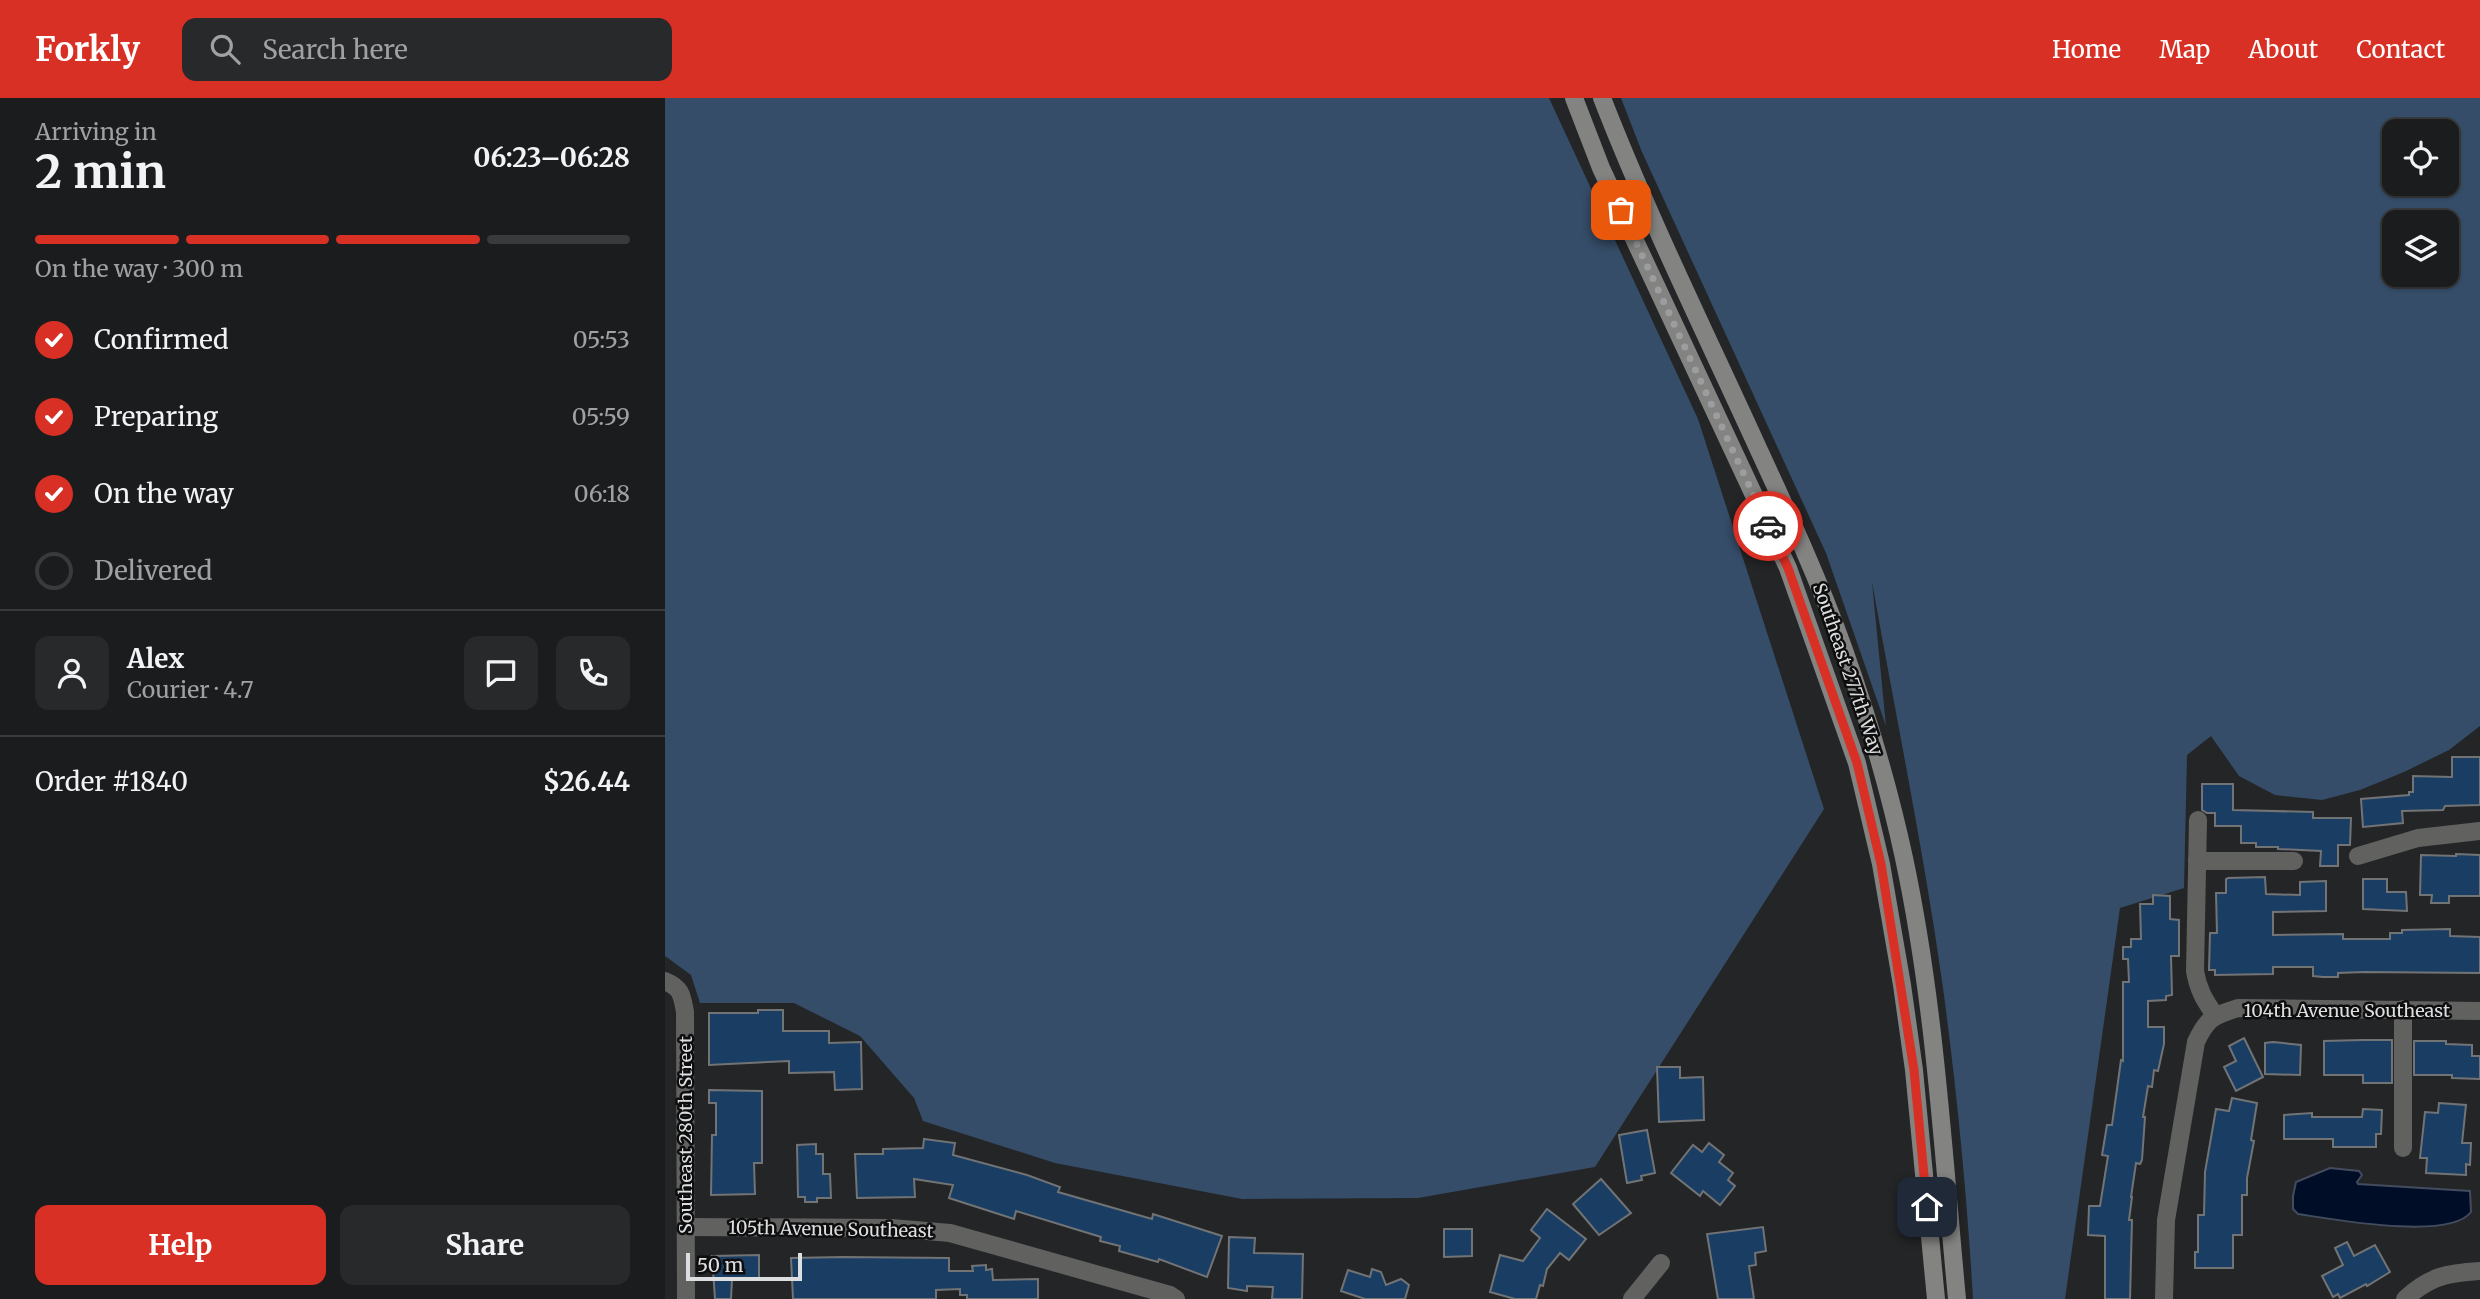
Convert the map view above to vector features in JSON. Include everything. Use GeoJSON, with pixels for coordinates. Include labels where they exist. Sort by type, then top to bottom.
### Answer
{"type":"FeatureCollection","features":[{"type":"Feature","properties":{"kind":"main road","name":"Southeast 277th Way"},"geometry":{"type":"LineString","coordinates":[[1574,98],[1601,168],[1788,568],[1857,763],[1881,864],[1902,985],[1914,1070],[1927,1207]]}},
{"type":"Feature","properties":{"kind":"main road","name":"Southeast 277th Way"},"geometry":{"type":"LineString","coordinates":[[1602,98],[1673,266],[1814,571],[1844,651],[1879,762],[1904,858],[1924,978],[1945,1148],[1957,1299]]}},
{"type":"Feature","properties":{"kind":"main road"},"geometry":{"type":"LineString","coordinates":[[1925,1299],[1927,1207]]}},
{"type":"Feature","properties":{"kind":"main road"},"geometry":{"type":"LineString","coordinates":[[1927,1207],[1936,1299]]}},
{"type":"Feature","properties":{"kind":"street"},"geometry":{"type":"LineString","coordinates":[[2164,1299],[2166,1220],[2196,1042],[2202,1029],[2215,1015],[2197,986],[2195,971],[2198,820]]}},
{"type":"Feature","properties":{"kind":"street"},"geometry":{"type":"LineString","coordinates":[[2358,856],[2418,838],[2480,831]]}},
{"type":"Feature","properties":{"kind":"street"},"geometry":{"type":"LineString","coordinates":[[2197,861],[2294,861]]}},
{"type":"Feature","properties":{"kind":"street","name":"Southeast 280th Street"},"geometry":{"type":"LineString","coordinates":[[665,981],[682,992],[685,1013],[686,1299]]}},
{"type":"Feature","properties":{"kind":"street","name":"104th Avenue Southeast"},"geometry":{"type":"LineString","coordinates":[[2215,1015],[2238,1008],[2480,1011]]}},
{"type":"Feature","properties":{"kind":"street"},"geometry":{"type":"LineString","coordinates":[[2403,1009],[2403,1148]]}},
{"type":"Feature","properties":{"kind":"street","name":"105th Avenue Southeast"},"geometry":{"type":"LineString","coordinates":[[686,1227],[891,1228],[950,1233],[1176,1299]]}},
{"type":"Feature","properties":{"kind":"street"},"geometry":{"type":"LineString","coordinates":[[1632,1299],[1661,1263]]}},
{"type":"Feature","properties":{"kind":"street"},"geometry":{"type":"LineString","coordinates":[[2405,1299],[2419,1285],[2433,1278],[2480,1271]]}},
{"type":"Feature","properties":{"kind":"shaded area"},"geometry":{"type":"Polygon","coordinates":[[[665,98],[1549,98],[1698,419],[1824,809],[1595,1167],[1418,1198],[1242,1199],[1055,1163],[923,1121],[914,1098],[860,1036],[794,1003],[700,1003],[691,975],[665,956],[665,98]]]}},
{"type":"Feature","properties":{"kind":"shaded area"},"geometry":{"type":"Polygon","coordinates":[[[1621,98],[2480,98],[2480,726],[2449,750],[2404,772],[2360,790],[2322,800],[2275,795],[2239,776],[2211,736],[2187,755],[2184,888],[2120,908],[2065,1299],[1973,1299],[1961,1144],[1943,988],[1919,835],[1872,582],[1886,726],[1826,553],[1642,152],[1621,98]]]}},
{"type":"Feature","properties":{"kind":"shaded area"},"geometry":{"type":"Polygon","coordinates":[[[2330,1168],[2359,1171],[2362,1175],[2358,1184],[2470,1191],[2471,1212],[2459,1221],[2416,1227],[2298,1214],[2293,1209],[2296,1182],[2330,1168]]]}},
{"type":"Feature","properties":{"kind":"building"},"geometry":{"type":"Polygon","coordinates":[[[2452,757],[2480,757],[2480,805],[2445,806],[2443,810],[2402,811],[2403,823],[2363,827],[2361,799],[2409,795],[2409,792],[2413,792],[2413,776],[2452,777],[2452,757]]]}},
{"type":"Feature","properties":{"kind":"building"},"geometry":{"type":"Polygon","coordinates":[[[2202,784],[2233,784],[2233,810],[2313,812],[2313,818],[2351,818],[2350,845],[2338,845],[2338,866],[2320,866],[2321,851],[2256,847],[2256,843],[2241,843],[2241,826],[2215,826],[2215,813],[2202,810],[2202,784]]]}},
{"type":"Feature","properties":{"kind":"building"},"geometry":{"type":"Polygon","coordinates":[[[2421,855],[2480,855],[2480,896],[2449,896],[2449,903],[2431,903],[2432,895],[2420,895],[2421,855]]]}},
{"type":"Feature","properties":{"kind":"building"},"geometry":{"type":"Polygon","coordinates":[[[2265,877],[2266,894],[2300,895],[2300,882],[2326,881],[2326,911],[2273,912],[2273,935],[2343,934],[2343,939],[2390,939],[2390,933],[2402,933],[2402,930],[2450,929],[2450,936],[2480,937],[2480,973],[2364,972],[2338,973],[2338,977],[2323,977],[2313,976],[2313,967],[2273,967],[2273,974],[2215,975],[2215,970],[2209,970],[2210,933],[2217,933],[2216,893],[2226,893],[2228,878],[2265,877]]]}},
{"type":"Feature","properties":{"kind":"building"},"geometry":{"type":"Polygon","coordinates":[[[2363,879],[2387,879],[2387,892],[2406,892],[2407,911],[2363,909],[2363,879]]]}},
{"type":"Feature","properties":{"kind":"building"},"geometry":{"type":"Polygon","coordinates":[[[2153,895],[2170,896],[2170,919],[2179,920],[2179,956],[2171,956],[2172,995],[2166,996],[2166,1000],[2148,1001],[2148,1027],[2164,1027],[2164,1044],[2158,1071],[2154,1070],[2152,1087],[2148,1086],[2143,1117],[2142,1160],[2140,1164],[2136,1163],[2131,1197],[2130,1299],[2105,1299],[2105,1236],[2088,1235],[2089,1206],[2100,1206],[2108,1156],[2102,1155],[2107,1125],[2112,1125],[2121,1060],[2123,1061],[2123,982],[2129,982],[2128,959],[2123,959],[2123,947],[2131,947],[2131,939],[2141,939],[2140,904],[2153,904],[2153,895]]]}},
{"type":"Feature","properties":{"kind":"building"},"geometry":{"type":"Polygon","coordinates":[[[758,1010],[783,1010],[783,1031],[829,1031],[829,1043],[861,1042],[862,1089],[835,1090],[834,1072],[789,1073],[789,1061],[709,1065],[709,1013],[758,1013],[758,1010]]]}},
{"type":"Feature","properties":{"kind":"building"},"geometry":{"type":"Polygon","coordinates":[[[2244,1038],[2263,1077],[2236,1091],[2224,1067],[2236,1061],[2229,1046],[2244,1038]]]}},
{"type":"Feature","properties":{"kind":"building"},"geometry":{"type":"Polygon","coordinates":[[[2392,1040],[2392,1083],[2363,1083],[2363,1075],[2324,1075],[2324,1041],[2392,1040]]]}},
{"type":"Feature","properties":{"kind":"building"},"geometry":{"type":"Polygon","coordinates":[[[2414,1041],[2446,1041],[2446,1044],[2472,1045],[2472,1056],[2480,1056],[2480,1079],[2452,1078],[2452,1075],[2414,1075],[2414,1041]]]}},
{"type":"Feature","properties":{"kind":"building"},"geometry":{"type":"Polygon","coordinates":[[[2265,1043],[2301,1045],[2300,1075],[2265,1074],[2265,1043]]]}},
{"type":"Feature","properties":{"kind":"building"},"geometry":{"type":"Polygon","coordinates":[[[1657,1067],[1680,1067],[1680,1078],[1703,1077],[1704,1120],[1659,1122],[1657,1067]]]}},
{"type":"Feature","properties":{"kind":"building"},"geometry":{"type":"Polygon","coordinates":[[[709,1090],[762,1091],[762,1163],[754,1163],[755,1194],[711,1195],[712,1135],[716,1135],[716,1103],[709,1103],[709,1090]]]}},
{"type":"Feature","properties":{"kind":"building"},"geometry":{"type":"Polygon","coordinates":[[[2232,1098],[2257,1103],[2247,1195],[2242,1195],[2242,1235],[2233,1235],[2233,1268],[2195,1268],[2198,1215],[2204,1215],[2205,1172],[2216,1109],[2229,1111],[2232,1098]]]}},
{"type":"Feature","properties":{"kind":"building"},"geometry":{"type":"Polygon","coordinates":[[[2439,1103],[2466,1105],[2462,1143],[2471,1143],[2470,1165],[2466,1164],[2466,1175],[2426,1173],[2427,1158],[2420,1158],[2425,1112],[2438,1113],[2439,1103]]]}},
{"type":"Feature","properties":{"kind":"building"},"geometry":{"type":"Polygon","coordinates":[[[2363,1109],[2382,1110],[2381,1134],[2376,1134],[2376,1147],[2333,1147],[2333,1139],[2284,1139],[2284,1115],[2312,1113],[2312,1117],[2362,1117],[2363,1109]]]}},
{"type":"Feature","properties":{"kind":"building"},"geometry":{"type":"Polygon","coordinates":[[[1647,1130],[1655,1173],[1641,1176],[1642,1180],[1627,1183],[1619,1135],[1647,1130]]]}},
{"type":"Feature","properties":{"kind":"building"},"geometry":{"type":"Polygon","coordinates":[[[924,1139],[955,1143],[953,1155],[1027,1175],[1060,1187],[1058,1192],[1152,1219],[1153,1214],[1222,1236],[1207,1277],[1159,1259],[1158,1262],[1119,1251],[1120,1246],[1100,1241],[1101,1237],[1016,1211],[1014,1219],[949,1198],[953,1185],[914,1179],[915,1197],[857,1198],[855,1154],[883,1154],[883,1149],[923,1148],[924,1139]]]}},
{"type":"Feature","properties":{"kind":"building"},"geometry":{"type":"Polygon","coordinates":[[[1709,1143],[1724,1155],[1719,1162],[1733,1173],[1728,1180],[1735,1186],[1720,1205],[1703,1191],[1700,1196],[1671,1173],[1693,1145],[1702,1152],[1709,1143]]]}},
{"type":"Feature","properties":{"kind":"building"},"geometry":{"type":"Polygon","coordinates":[[[816,1144],[816,1154],[823,1154],[823,1174],[830,1174],[831,1198],[817,1198],[817,1202],[805,1202],[805,1197],[798,1197],[797,1145],[816,1144]]]}},
{"type":"Feature","properties":{"kind":"building"},"geometry":{"type":"Polygon","coordinates":[[[1601,1179],[1631,1213],[1599,1235],[1573,1204],[1601,1179]]]}},
{"type":"Feature","properties":{"kind":"building"},"geometry":{"type":"Polygon","coordinates":[[[1547,1209],[1586,1239],[1569,1260],[1560,1253],[1547,1269],[1536,1299],[1515,1299],[1490,1292],[1500,1255],[1523,1261],[1540,1238],[1531,1230],[1547,1209]]]}},
{"type":"Feature","properties":{"kind":"building"},"geometry":{"type":"Polygon","coordinates":[[[1763,1227],[1766,1251],[1755,1253],[1756,1265],[1749,1266],[1754,1299],[1718,1299],[1707,1234],[1763,1227]]]}},
{"type":"Feature","properties":{"kind":"building"},"geometry":{"type":"Polygon","coordinates":[[[1444,1229],[1472,1229],[1472,1256],[1444,1257],[1444,1229]]]}},
{"type":"Feature","properties":{"kind":"building"},"geometry":{"type":"Polygon","coordinates":[[[1229,1237],[1255,1238],[1254,1253],[1303,1254],[1302,1299],[1272,1299],[1273,1287],[1247,1286],[1247,1291],[1228,1288],[1229,1237]]]}},
{"type":"Feature","properties":{"kind":"building"},"geometry":{"type":"Polygon","coordinates":[[[2347,1242],[2354,1256],[2375,1245],[2390,1272],[2340,1298],[2338,1294],[2333,1297],[2322,1276],[2343,1265],[2335,1248],[2347,1242]]]}},
{"type":"Feature","properties":{"kind":"building"},"geometry":{"type":"Polygon","coordinates":[[[759,1255],[759,1278],[732,1279],[731,1299],[715,1299],[712,1256],[759,1255]]]}},
{"type":"Feature","properties":{"kind":"building"},"geometry":{"type":"Polygon","coordinates":[[[791,1258],[949,1258],[949,1271],[973,1271],[972,1266],[986,1265],[986,1270],[992,1269],[993,1280],[1038,1279],[1038,1299],[967,1299],[967,1295],[960,1295],[960,1289],[936,1290],[936,1299],[793,1299],[791,1258]]]}},
{"type":"Feature","properties":{"kind":"building"},"geometry":{"type":"Polygon","coordinates":[[[1372,1269],[1381,1272],[1386,1285],[1401,1279],[1409,1285],[1405,1299],[1365,1299],[1341,1291],[1348,1270],[1370,1277],[1372,1269]]]}},
{"type":"Feature","properties":{"kind":"way so far"},"geometry":{"type":"LineString","coordinates":[[1621,210],[1768,526]]}},
{"type":"Feature","properties":{"kind":"route"},"geometry":{"type":"LineString","coordinates":[[1768,526],[1788,568],[1857,763],[1881,864],[1914,1070],[1927,1207]]}}]}
